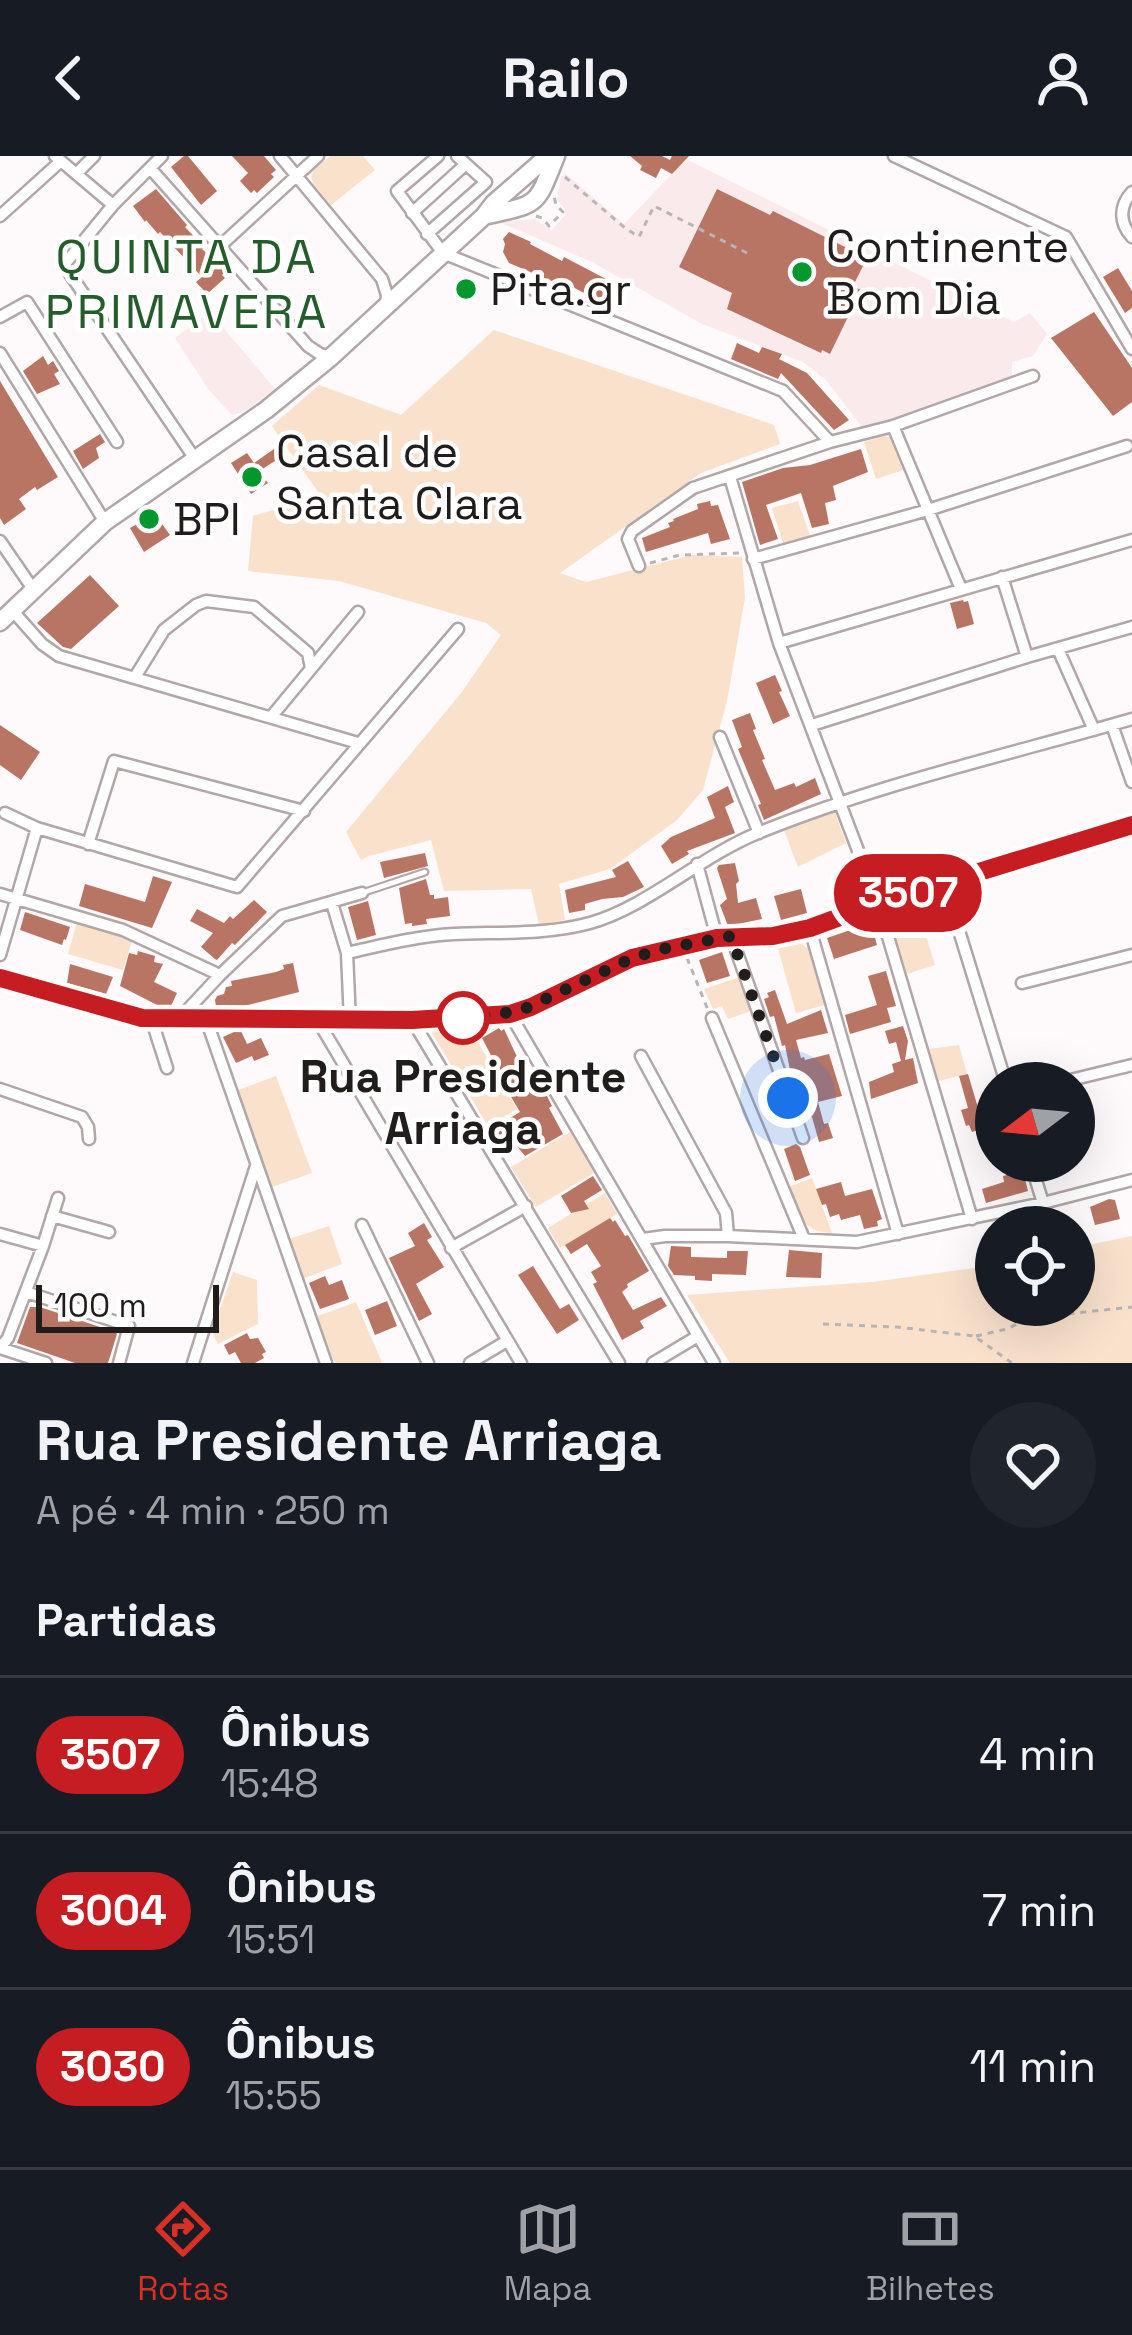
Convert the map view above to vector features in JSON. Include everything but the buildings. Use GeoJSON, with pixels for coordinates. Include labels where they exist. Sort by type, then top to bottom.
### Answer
{"type":"FeatureCollection","features":[{"type":"Feature","properties":{"kind":"main road"},"geometry":{"type":"LineString","coordinates":[[6,616],[106,522],[266,410],[331,357],[494,203],[528,175],[555,162]]}},
{"type":"Feature","properties":{"kind":"main road"},"geometry":{"type":"LineString","coordinates":[[484,215],[522,208],[541,195],[555,162]]}},
{"type":"Feature","properties":{"kind":"main road"},"geometry":{"type":"LineString","coordinates":[[528,175],[537,174],[544,185]]}},
{"type":"Feature","properties":{"kind":"main road"},"geometry":{"type":"LineString","coordinates":[[513,188],[509,199],[522,208]]}},
{"type":"Feature","properties":{"kind":"street"},"geometry":{"type":"LineString","coordinates":[[76,174],[94,156]]}},
{"type":"Feature","properties":{"kind":"street"},"geometry":{"type":"LineString","coordinates":[[162,156],[113,205],[64,266],[195,459]]}},
{"type":"Feature","properties":{"kind":"street"},"geometry":{"type":"LineString","coordinates":[[280,156],[382,279],[386,305]]}},
{"type":"Feature","properties":{"kind":"street"},"geometry":{"type":"LineString","coordinates":[[218,248],[318,156]]}},
{"type":"Feature","properties":{"kind":"street"},"geometry":{"type":"LineString","coordinates":[[438,156],[397,190],[443,253],[782,391],[830,442]]}},
{"type":"Feature","properties":{"kind":"street"},"geometry":{"type":"LineString","coordinates":[[894,156],[1066,237],[1132,349]]}},
{"type":"Feature","properties":{"kind":"street"},"geometry":{"type":"LineString","coordinates":[[0,216],[58,159],[113,205]]}},
{"type":"Feature","properties":{"kind":"street"},"geometry":{"type":"LineString","coordinates":[[412,213],[462,160],[486,182],[428,234]]}},
{"type":"Feature","properties":{"kind":"street"},"geometry":{"type":"LineString","coordinates":[[149,168],[308,346],[331,357]]}},
{"type":"Feature","properties":{"kind":"street"},"geometry":{"type":"LineString","coordinates":[[1132,192],[1121,214],[1132,237]]}},
{"type":"Feature","properties":{"kind":"street"},"geometry":{"type":"LineString","coordinates":[[0,317],[27,302],[117,442]]}},
{"type":"Feature","properties":{"kind":"street"},"geometry":{"type":"LineString","coordinates":[[0,352],[106,522]]}},
{"type":"Feature","properties":{"kind":"street"},"geometry":{"type":"LineString","coordinates":[[639,566],[628,539],[632,531],[693,488],[893,426],[1033,376]]}},
{"type":"Feature","properties":{"kind":"street"},"geometry":{"type":"LineString","coordinates":[[893,426],[961,589]]}},
{"type":"Feature","properties":{"kind":"street"},"geometry":{"type":"LineString","coordinates":[[753,560],[1127,446]]}},
{"type":"Feature","properties":{"kind":"street"},"geometry":{"type":"LineString","coordinates":[[730,477],[778,643],[878,903],[972,1219]]}},
{"type":"Feature","properties":{"kind":"street"},"geometry":{"type":"LineString","coordinates":[[778,643],[1132,540]]}},
{"type":"Feature","properties":{"kind":"street"},"geometry":{"type":"LineString","coordinates":[[0,541],[33,589]]}},
{"type":"Feature","properties":{"kind":"street"},"geometry":{"type":"LineString","coordinates":[[1002,577],[1027,657]]}},
{"type":"Feature","properties":{"kind":"street"},"geometry":{"type":"LineString","coordinates":[[135,677],[164,629],[206,602],[257,609],[308,653],[311,668]]}},
{"type":"Feature","properties":{"kind":"street"},"geometry":{"type":"LineString","coordinates":[[271,717],[358,612]]}},
{"type":"Feature","properties":{"kind":"street"},"geometry":{"type":"LineString","coordinates":[[6,616],[59,656],[358,743]]}},
{"type":"Feature","properties":{"kind":"street"},"geometry":{"type":"LineString","coordinates":[[812,725],[1132,627]]}},
{"type":"Feature","properties":{"kind":"street"},"geometry":{"type":"LineString","coordinates":[[5,813],[88,844],[237,887],[458,629]]}},
{"type":"Feature","properties":{"kind":"street"},"geometry":{"type":"LineString","coordinates":[[1058,649],[1094,730]]}},
{"type":"Feature","properties":{"kind":"street"},"geometry":{"type":"LineString","coordinates":[[346,952],[411,938],[539,932],[589,923],[621,911],[759,833],[841,802],[1132,719]]}},
{"type":"Feature","properties":{"kind":"street"},"geometry":{"type":"LineString","coordinates":[[1112,724],[1132,782]]}},
{"type":"Feature","properties":{"kind":"street"},"geometry":{"type":"LineString","coordinates":[[720,737],[759,833]]}},
{"type":"Feature","properties":{"kind":"street"},"geometry":{"type":"LineString","coordinates":[[88,844],[114,761],[304,811]]}},
{"type":"Feature","properties":{"kind":"street"},"geometry":{"type":"LineString","coordinates":[[0,978],[151,1018],[178,1020],[412,1020],[510,1014],[632,958],[724,937],[773,936],[810,928],[1132,825]]}},
{"type":"Feature","properties":{"kind":"street"},"geometry":{"type":"LineString","coordinates":[[0,955],[38,828]]}},
{"type":"Feature","properties":{"kind":"street"},"geometry":{"type":"LineString","coordinates":[[698,864],[803,1138]]}},
{"type":"Feature","properties":{"kind":"street"},"geometry":{"type":"LineString","coordinates":[[944,882],[1000,1062]]}},
{"type":"Feature","properties":{"kind":"street"},"geometry":{"type":"LineString","coordinates":[[178,1020],[282,916],[362,893]]}},
{"type":"Feature","properties":{"kind":"street"},"geometry":{"type":"LineString","coordinates":[[0,894],[123,930],[220,975]]}},
{"type":"Feature","properties":{"kind":"street"},"geometry":{"type":"LineString","coordinates":[[332,903],[346,952],[350,1021]]}},
{"type":"Feature","properties":{"kind":"street"},"geometry":{"type":"LineString","coordinates":[[810,928],[898,1234]]}},
{"type":"Feature","properties":{"kind":"street"},"geometry":{"type":"LineString","coordinates":[[1022,983],[1132,955]]}},
{"type":"Feature","properties":{"kind":"street"},"geometry":{"type":"LineString","coordinates":[[510,1014],[714,1363]]}},
{"type":"Feature","properties":{"kind":"street"},"geometry":{"type":"LineString","coordinates":[[151,1018],[167,1068]]}},
{"type":"Feature","properties":{"kind":"street"},"geometry":{"type":"LineString","coordinates":[[712,1018],[804,1239]]}},
{"type":"Feature","properties":{"kind":"street"},"geometry":{"type":"LineString","coordinates":[[206,1019],[326,1363]]}},
{"type":"Feature","properties":{"kind":"street"},"geometry":{"type":"LineString","coordinates":[[412,1020],[619,1363]]}},
{"type":"Feature","properties":{"kind":"street"},"geometry":{"type":"LineString","coordinates":[[318,1021],[521,1363]]}},
{"type":"Feature","properties":{"kind":"street"},"geometry":{"type":"LineString","coordinates":[[641,1056],[726,1213],[728,1236]]}},
{"type":"Feature","properties":{"kind":"street"},"geometry":{"type":"LineString","coordinates":[[1095,1074],[1132,1065]]}},
{"type":"Feature","properties":{"kind":"street"},"geometry":{"type":"LineString","coordinates":[[0,1089],[82,1117],[89,1139]]}},
{"type":"Feature","properties":{"kind":"street"},"geometry":{"type":"LineString","coordinates":[[193,1363],[256,1166]]}},
{"type":"Feature","properties":{"kind":"street"},"geometry":{"type":"LineString","coordinates":[[643,1239],[728,1236],[857,1242],[1132,1180]]}},
{"type":"Feature","properties":{"kind":"street"},"geometry":{"type":"LineString","coordinates":[[1036,1182],[1043,1203]]}},
{"type":"Feature","properties":{"kind":"street"},"geometry":{"type":"LineString","coordinates":[[46,1363],[0,1348],[26,1292],[58,1198]]}},
{"type":"Feature","properties":{"kind":"street"},"geometry":{"type":"LineString","coordinates":[[451,1248],[526,1206]]}},
{"type":"Feature","properties":{"kind":"street"},"geometry":{"type":"LineString","coordinates":[[52,1216],[109,1232]]}},
{"type":"Feature","properties":{"kind":"street"},"geometry":{"type":"LineString","coordinates":[[362,1226],[428,1363]]}},
{"type":"Feature","properties":{"kind":"street"},"geometry":{"type":"LineString","coordinates":[[0,1234],[43,1246]]}},
{"type":"Feature","properties":{"kind":"street"},"geometry":{"type":"LineString","coordinates":[[26,1292],[129,1326],[119,1363]]}},
{"type":"Feature","properties":{"kind":"street"},"geometry":{"type":"LineString","coordinates":[[652,1363],[698,1336]]}},
{"type":"Feature","properties":{"kind":"street"},"geometry":{"type":"LineString","coordinates":[[470,1363],[507,1341]]}},
{"type":"Feature","properties":{"kind":"lane"},"geometry":{"type":"LineString","coordinates":[[362,893],[425,872]]}},
{"type":"Feature","properties":{"kind":"path"},"geometry":{"type":"LineString","coordinates":[[555,162],[639,237],[654,206],[751,255]]}},
{"type":"Feature","properties":{"kind":"path"},"geometry":{"type":"LineString","coordinates":[[639,566],[693,553],[742,553],[753,560]]}},
{"type":"Feature","properties":{"kind":"path"},"geometry":{"type":"LineString","coordinates":[[682,945],[712,1018]]}},
{"type":"Feature","properties":{"kind":"path"},"geometry":{"type":"LineString","coordinates":[[823,1324],[974,1336],[1029,1318],[1132,1306]]}},
{"type":"Feature","properties":{"kind":"path"},"geometry":{"type":"LineString","coordinates":[[974,1336],[1012,1363]]}},
{"type":"Feature","properties":{"kind":"shaded area"},"geometry":{"type":"Polygon","coordinates":[[[330,156],[363,156],[375,170],[331,205],[311,177],[330,156]]]}},
{"type":"Feature","properties":{"kind":"shaded area"},"geometry":{"type":"Polygon","coordinates":[[[686,159],[1014,322],[1030,313],[1047,334],[1033,356],[1012,362],[1012,379],[1002,387],[862,427],[826,380],[803,362],[702,324],[592,262],[499,222],[535,219],[552,230],[565,215],[557,199],[565,173],[624,224],[686,159]]]}},
{"type":"Feature","properties":{"kind":"shaded area"},"geometry":{"type":"Polygon","coordinates":[[[210,312],[275,389],[232,415],[208,389],[175,338],[210,312]]]}},
{"type":"Feature","properties":{"kind":"shaded area"},"geometry":{"type":"Polygon","coordinates":[[[494,330],[774,425],[780,444],[701,473],[560,573],[586,582],[692,555],[742,557],[745,598],[727,701],[703,790],[677,820],[610,869],[559,884],[565,920],[539,925],[531,889],[444,891],[431,840],[361,860],[346,832],[462,692],[501,635],[486,623],[339,581],[248,571],[253,516],[321,496],[272,426],[319,385],[401,415],[494,330]]]}},
{"type":"Feature","properties":{"kind":"shaded area"},"geometry":{"type":"Polygon","coordinates":[[[889,437],[903,470],[876,479],[864,442],[889,437]]]}},
{"type":"Feature","properties":{"kind":"shaded area"},"geometry":{"type":"Polygon","coordinates":[[[798,501],[810,536],[783,543],[772,508],[798,501]]]}},
{"type":"Feature","properties":{"kind":"shaded area"},"geometry":{"type":"Polygon","coordinates":[[[828,810],[835,813],[846,843],[798,867],[784,830],[828,810]]]}},
{"type":"Feature","properties":{"kind":"shaded area"},"geometry":{"type":"Polygon","coordinates":[[[915,900],[935,965],[907,974],[890,917],[895,908],[915,900]]]}},
{"type":"Feature","properties":{"kind":"shaded area"},"geometry":{"type":"Polygon","coordinates":[[[77,922],[132,941],[123,970],[68,954],[77,922]]]}},
{"type":"Feature","properties":{"kind":"shaded area"},"geometry":{"type":"Polygon","coordinates":[[[800,943],[808,949],[825,1005],[796,1013],[777,945],[800,943]]]}},
{"type":"Feature","properties":{"kind":"shaded area"},"geometry":{"type":"Polygon","coordinates":[[[740,977],[754,1010],[728,1019],[722,1006],[713,1009],[704,989],[740,977]]]}},
{"type":"Feature","properties":{"kind":"shaded area"},"geometry":{"type":"Polygon","coordinates":[[[469,1027],[517,1109],[488,1126],[432,1033],[469,1027]]]}},
{"type":"Feature","properties":{"kind":"shaded area"},"geometry":{"type":"Polygon","coordinates":[[[959,1045],[967,1074],[939,1081],[929,1049],[959,1045]]]}},
{"type":"Feature","properties":{"kind":"shaded area"},"geometry":{"type":"Polygon","coordinates":[[[276,1076],[312,1173],[272,1187],[236,1091],[276,1076]]]}},
{"type":"Feature","properties":{"kind":"shaded area"},"geometry":{"type":"Polygon","coordinates":[[[570,1132],[594,1173],[536,1207],[511,1167],[570,1132]]]}},
{"type":"Feature","properties":{"kind":"shaded area"},"geometry":{"type":"Polygon","coordinates":[[[812,1178],[832,1233],[807,1225],[789,1187],[812,1178]]]}},
{"type":"Feature","properties":{"kind":"shaded area"},"geometry":{"type":"Polygon","coordinates":[[[605,1193],[617,1214],[560,1248],[548,1228],[605,1193]]]}},
{"type":"Feature","properties":{"kind":"shaded area"},"geometry":{"type":"Polygon","coordinates":[[[329,1226],[342,1264],[302,1279],[289,1239],[329,1226]]]}},
{"type":"Feature","properties":{"kind":"shaded area"},"geometry":{"type":"Polygon","coordinates":[[[1132,1236],[1132,1363],[730,1363],[687,1295],[872,1282],[975,1268],[975,1326],[1095,1326],[1095,1244],[1132,1236]]]}},
{"type":"Feature","properties":{"kind":"shaded area"},"geometry":{"type":"Polygon","coordinates":[[[233,1272],[257,1280],[258,1324],[218,1344],[212,1332],[233,1272]]]}},
{"type":"Feature","properties":{"kind":"shaded area"},"geometry":{"type":"Polygon","coordinates":[[[356,1302],[382,1363],[335,1363],[315,1317],[356,1302]]]}},
{"type":"Feature","properties":{"kind":"bus line","name":"3507"},"geometry":{"type":"LineString","coordinates":[[0,978],[142,1018],[412,1020],[510,1014],[632,958],[717,938],[773,936],[810,928],[1132,825]]}},
{"type":"Feature","properties":{"kind":"place","name":"Continente Bom Dia"},"geometry":{"type":"Point","coordinates":[802,272]}},
{"type":"Feature","properties":{"kind":"place","name":"Pita.gr"},"geometry":{"type":"Point","coordinates":[466,289]}},
{"type":"Feature","properties":{"kind":"place","name":"Casal de Santa Clara"},"geometry":{"type":"Point","coordinates":[252,477]}},
{"type":"Feature","properties":{"kind":"place","name":"BPI"},"geometry":{"type":"Point","coordinates":[149,519]}},
{"type":"Feature","properties":{"kind":"place","name":"Rua Presidente Arriaga"},"geometry":{"type":"Point","coordinates":[463,1018]}},
{"type":"Feature","properties":{"kind":"district","name":"QUINTA DA PRIMAVERA"},"geometry":{"type":"Point","coordinates":[187,284]}},
{"type":"Feature","properties":{"kind":"route"},"geometry":{"type":"LineString","coordinates":[[463,1018],[520,1011],[632,958],[731,936],[788,1098]]}}]}
